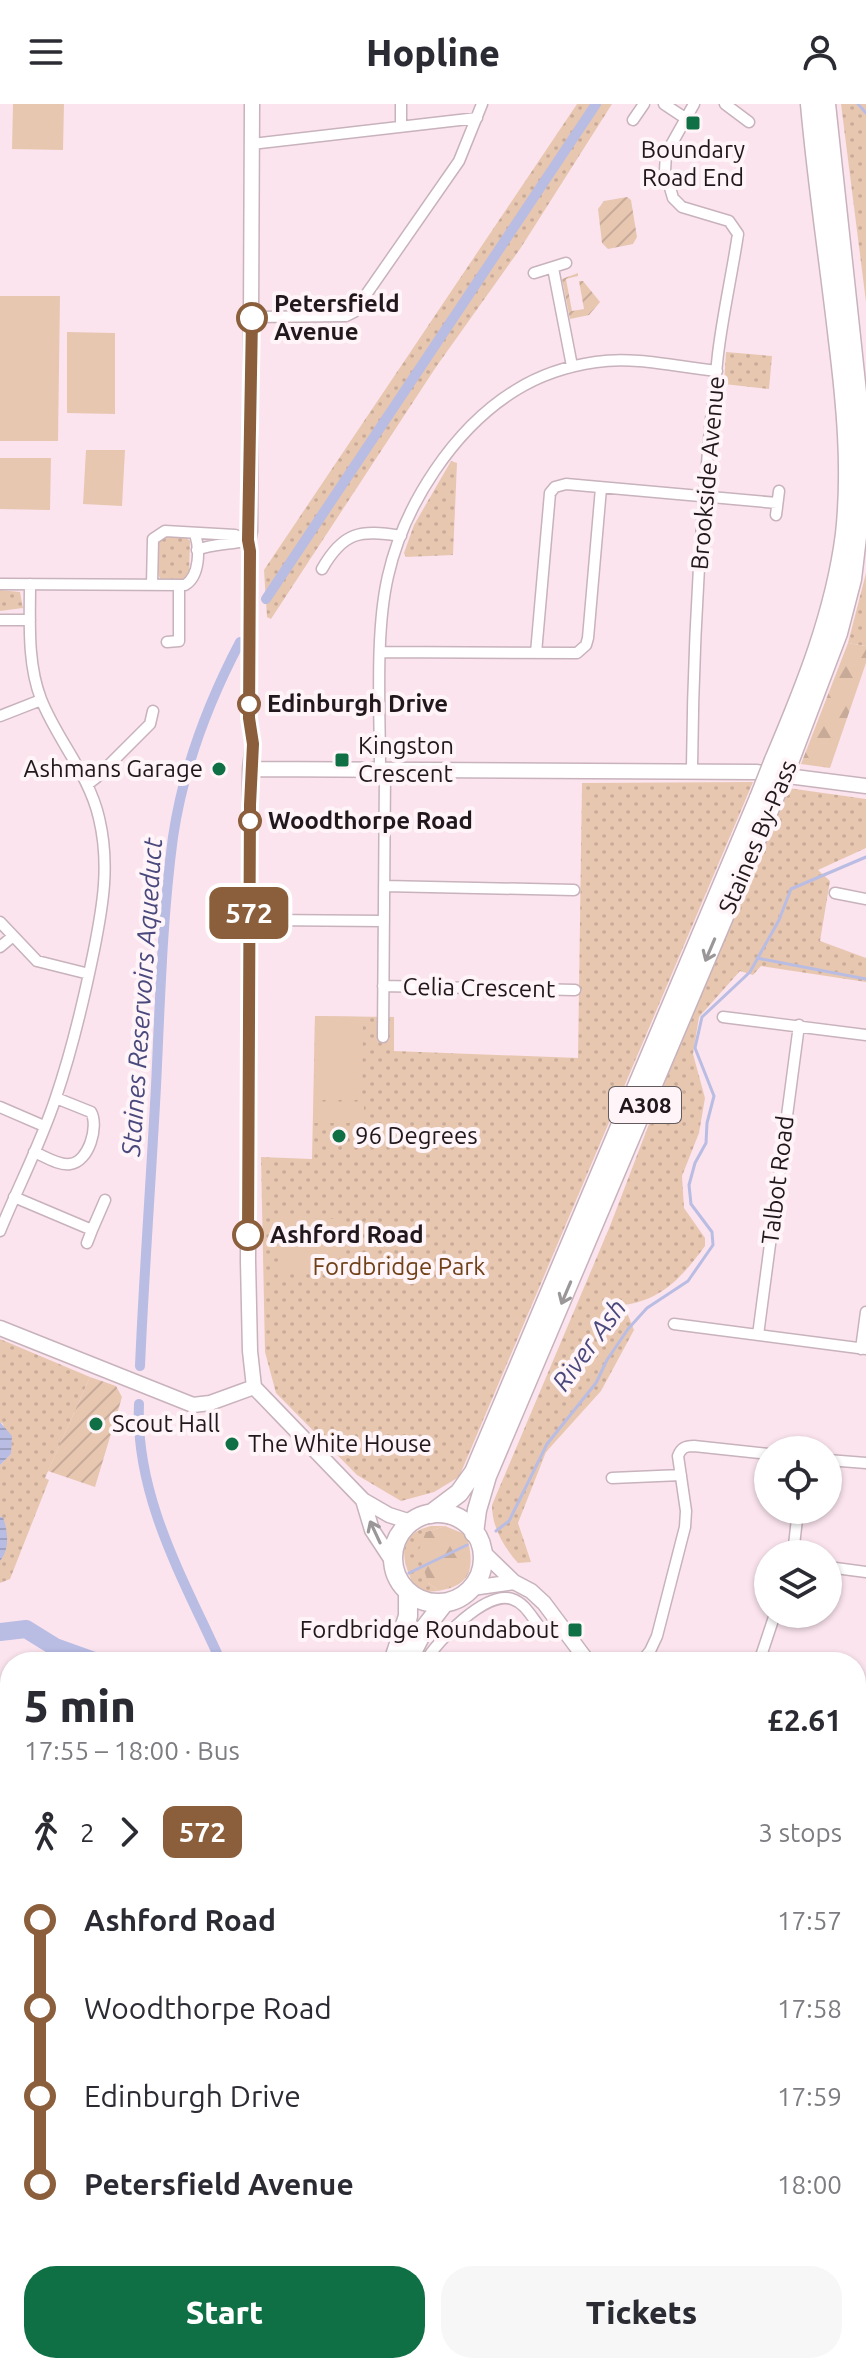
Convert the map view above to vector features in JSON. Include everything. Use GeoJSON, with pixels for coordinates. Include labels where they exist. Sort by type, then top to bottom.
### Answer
{"type":"FeatureCollection","features":[{"type":"Feature","properties":{"kind":"highway","name":"Staines By-Pass"},"geometry":{"type":"LineString","coordinates":[[781,763],[827,622],[840,568],[848,502],[845,400],[810,104]]}},
{"type":"Feature","properties":{"kind":"highway","name":"Staines By-Pass"},"geometry":{"type":"LineString","coordinates":[[474,1533],[487,1476],[766,799],[838,633],[852,579],[862,495],[858,402],[826,104]]}},
{"type":"Feature","properties":{"kind":"highway","name":"Staines By-Pass"},"geometry":{"type":"LineString","coordinates":[[431,1514],[459,1493],[474,1472],[766,799]]}},
{"type":"Feature","properties":{"kind":"highway"},"geometry":{"type":"LineString","coordinates":[[445,1513],[460,1519],[474,1533],[482,1551],[482,1567],[472,1588],[464,1595],[444,1603],[423,1601],[408,1592],[396,1576],[393,1562],[395,1543],[411,1522],[431,1514],[445,1513]]}},
{"type":"Feature","properties":{"kind":"highway"},"geometry":{"type":"LineString","coordinates":[[396,1652],[408,1616],[408,1592]]}},
{"type":"Feature","properties":{"kind":"highway"},"geometry":{"type":"LineString","coordinates":[[412,1652],[424,1629],[444,1603]]}},
{"type":"Feature","properties":{"kind":"street"},"geometry":{"type":"LineString","coordinates":[[252,104],[248,540],[249,718],[253,744],[250,769],[248,1233],[250,1351],[254,1387],[363,1500],[389,1515],[411,1522]]}},
{"type":"Feature","properties":{"kind":"street"},"geometry":{"type":"LineString","coordinates":[[401,104],[401,127]]}},
{"type":"Feature","properties":{"kind":"street"},"geometry":{"type":"LineString","coordinates":[[252,317],[346,316],[354,312],[459,161],[482,104]]}},
{"type":"Feature","properties":{"kind":"street"},"geometry":{"type":"LineString","coordinates":[[633,120],[644,104]]}},
{"type":"Feature","properties":{"kind":"street"},"geometry":{"type":"LineString","coordinates":[[664,104],[685,118],[694,104]]}},
{"type":"Feature","properties":{"kind":"street"},"geometry":{"type":"LineString","coordinates":[[732,106],[749,122]]}},
{"type":"Feature","properties":{"kind":"street"},"geometry":{"type":"LineString","coordinates":[[252,144],[477,118]]}},
{"type":"Feature","properties":{"kind":"street","name":"Brookside Avenue"},"geometry":{"type":"LineString","coordinates":[[685,118],[666,154],[665,171],[673,198],[682,207],[729,221],[738,234],[728,283],[705,497],[692,688],[692,772]]}},
{"type":"Feature","properties":{"kind":"street"},"geometry":{"type":"LineString","coordinates":[[534,273],[566,263]]}},
{"type":"Feature","properties":{"kind":"street"},"geometry":{"type":"LineString","coordinates":[[553,268],[572,366]]}},
{"type":"Feature","properties":{"kind":"street"},"geometry":{"type":"LineString","coordinates":[[383,770],[381,652],[385,589],[401,536],[451,449],[466,432],[516,390],[572,366],[614,361],[717,371]]}},
{"type":"Feature","properties":{"kind":"street"},"geometry":{"type":"LineString","coordinates":[[536,653],[550,493],[560,485],[705,497],[777,509],[779,491]]}},
{"type":"Feature","properties":{"kind":"street"},"geometry":{"type":"LineString","coordinates":[[381,652],[577,653],[586,645],[601,488]]}},
{"type":"Feature","properties":{"kind":"street"},"geometry":{"type":"LineString","coordinates":[[152,585],[153,539],[165,531],[235,535],[248,540]]}},
{"type":"Feature","properties":{"kind":"street"},"geometry":{"type":"LineString","coordinates":[[0,584],[179,585],[191,582],[197,567],[195,534]]}},
{"type":"Feature","properties":{"kind":"street"},"geometry":{"type":"LineString","coordinates":[[322,569],[334,548],[355,534],[401,536]]}},
{"type":"Feature","properties":{"kind":"street"},"geometry":{"type":"LineString","coordinates":[[197,550],[210,545],[248,540]]}},
{"type":"Feature","properties":{"kind":"street"},"geometry":{"type":"LineString","coordinates":[[0,1231],[56,1098],[89,974],[106,874],[102,829],[88,784],[41,700],[32,659],[30,584]]}},
{"type":"Feature","properties":{"kind":"street"},"geometry":{"type":"LineString","coordinates":[[167,642],[179,641],[179,585]]}},
{"type":"Feature","properties":{"kind":"street"},"geometry":{"type":"LineString","coordinates":[[0,620],[30,620]]}},
{"type":"Feature","properties":{"kind":"street"},"geometry":{"type":"LineString","coordinates":[[0,716],[41,700]]}},
{"type":"Feature","properties":{"kind":"street"},"geometry":{"type":"LineString","coordinates":[[88,784],[150,724],[153,711]]}},
{"type":"Feature","properties":{"kind":"street"},"geometry":{"type":"LineString","coordinates":[[250,769],[756,772],[866,786]]}},
{"type":"Feature","properties":{"kind":"street","name":"Celia Crescent"},"geometry":{"type":"LineString","coordinates":[[383,770],[383,1037]]}},
{"type":"Feature","properties":{"kind":"street"},"geometry":{"type":"LineString","coordinates":[[384,886],[574,890]]}},
{"type":"Feature","properties":{"kind":"street"},"geometry":{"type":"LineString","coordinates":[[835,893],[866,899]]}},
{"type":"Feature","properties":{"kind":"street"},"geometry":{"type":"LineString","coordinates":[[266,920],[384,921]]}},
{"type":"Feature","properties":{"kind":"street"},"geometry":{"type":"LineString","coordinates":[[0,922],[37,961],[89,974]]}},
{"type":"Feature","properties":{"kind":"street"},"geometry":{"type":"LineString","coordinates":[[0,947],[12,937]]}},
{"type":"Feature","properties":{"kind":"street","name":"Celia Crescent"},"geometry":{"type":"LineString","coordinates":[[383,986],[575,990]]}},
{"type":"Feature","properties":{"kind":"street"},"geometry":{"type":"LineString","coordinates":[[723,1017],[866,1035]]}},
{"type":"Feature","properties":{"kind":"street","name":"Talbot Road"},"geometry":{"type":"LineString","coordinates":[[758,1335],[799,1025]]}},
{"type":"Feature","properties":{"kind":"street"},"geometry":{"type":"LineString","coordinates":[[34,1152],[65,1164],[83,1158],[95,1127],[91,1112],[56,1098]]}},
{"type":"Feature","properties":{"kind":"street"},"geometry":{"type":"LineString","coordinates":[[0,1107],[44,1126]]}},
{"type":"Feature","properties":{"kind":"street"},"geometry":{"type":"LineString","coordinates":[[14,1197],[92,1230]]}},
{"type":"Feature","properties":{"kind":"street"},"geometry":{"type":"LineString","coordinates":[[87,1243],[105,1200]]}},
{"type":"Feature","properties":{"kind":"street"},"geometry":{"type":"LineString","coordinates":[[674,1324],[864,1349],[866,1312]]}},
{"type":"Feature","properties":{"kind":"street"},"geometry":{"type":"LineString","coordinates":[[0,1328],[193,1405],[210,1403],[254,1387]]}},
{"type":"Feature","properties":{"kind":"street"},"geometry":{"type":"LineString","coordinates":[[649,1652],[657,1636],[685,1527],[680,1450],[694,1446],[754,1452]]}},
{"type":"Feature","properties":{"kind":"street"},"geometry":{"type":"LineString","coordinates":[[842,1461],[866,1463]]}},
{"type":"Feature","properties":{"kind":"street"},"geometry":{"type":"LineString","coordinates":[[612,1478],[681,1475]]}},
{"type":"Feature","properties":{"kind":"street"},"geometry":{"type":"LineString","coordinates":[[363,1500],[372,1530],[393,1562]]}},
{"type":"Feature","properties":{"kind":"street"},"geometry":{"type":"LineString","coordinates":[[482,1551],[514,1582],[538,1597],[580,1652]]}},
{"type":"Feature","properties":{"kind":"street"},"geometry":{"type":"LineString","coordinates":[[842,1569],[866,1572]]}},
{"type":"Feature","properties":{"kind":"street"},"geometry":{"type":"LineString","coordinates":[[472,1588],[514,1582]]}},
{"type":"Feature","properties":{"kind":"street"},"geometry":{"type":"LineString","coordinates":[[433,1652],[458,1622],[498,1598],[509,1597],[519,1602],[547,1634],[561,1627]]}},
{"type":"Feature","properties":{"kind":"street"},"geometry":{"type":"LineString","coordinates":[[762,1652],[770,1628]]}},
{"type":"Feature","properties":{"kind":"green space"},"geometry":{"type":"Polygon","coordinates":[[[13,104],[64,104],[63,150],[12,149],[13,104]]]}},
{"type":"Feature","properties":{"kind":"green space"},"geometry":{"type":"Polygon","coordinates":[[[577,104],[612,104],[520,249],[436,367],[271,619],[267,617],[264,570],[577,104]]]}},
{"type":"Feature","properties":{"kind":"green space"},"geometry":{"type":"Polygon","coordinates":[[[841,104],[866,104],[866,302],[841,104]]]}},
{"type":"Feature","properties":{"kind":"green space"},"geometry":{"type":"Polygon","coordinates":[[[627,197],[631,200],[637,237],[633,244],[608,249],[602,243],[598,209],[604,201],[627,197]]]}},
{"type":"Feature","properties":{"kind":"green space"},"geometry":{"type":"Polygon","coordinates":[[[578,273],[578,276],[566,279],[572,311],[584,309],[579,281],[583,281],[600,302],[589,315],[570,319],[562,279],[578,273]]]}},
{"type":"Feature","properties":{"kind":"green space"},"geometry":{"type":"Polygon","coordinates":[[[0,296],[60,296],[58,441],[0,441],[0,296]]]}},
{"type":"Feature","properties":{"kind":"green space"},"geometry":{"type":"Polygon","coordinates":[[[67,332],[115,333],[115,414],[67,413],[67,332]]]}},
{"type":"Feature","properties":{"kind":"green space"},"geometry":{"type":"Polygon","coordinates":[[[726,352],[772,356],[769,389],[724,384],[726,352]]]}},
{"type":"Feature","properties":{"kind":"green space"},"geometry":{"type":"Polygon","coordinates":[[[86,450],[125,450],[122,506],[83,504],[86,450]]]}},
{"type":"Feature","properties":{"kind":"green space"},"geometry":{"type":"Polygon","coordinates":[[[0,458],[51,458],[50,510],[0,509],[0,458]]]}},
{"type":"Feature","properties":{"kind":"green space"},"geometry":{"type":"Polygon","coordinates":[[[451,461],[457,463],[453,555],[406,557],[404,553],[414,525],[451,461]]]}},
{"type":"Feature","properties":{"kind":"green space"},"geometry":{"type":"Polygon","coordinates":[[[163,536],[186,537],[190,541],[189,576],[186,580],[161,581],[156,569],[156,542],[163,536]]]}},
{"type":"Feature","properties":{"kind":"green space"},"geometry":{"type":"Polygon","coordinates":[[[866,573],[866,646],[848,643],[866,573]]]}},
{"type":"Feature","properties":{"kind":"green space"},"geometry":{"type":"Polygon","coordinates":[[[0,590],[20,592],[23,608],[0,611],[0,590]]]}},
{"type":"Feature","properties":{"kind":"green space"},"geometry":{"type":"Polygon","coordinates":[[[848,643],[866,646],[866,663],[830,768],[801,764],[848,643]]]}},
{"type":"Feature","properties":{"kind":"green space","name":"Fordbridge Park"},"geometry":{"type":"Polygon","coordinates":[[[753,782],[459,1477],[434,1492],[401,1501],[357,1475],[276,1393],[265,1352],[261,1157],[312,1159],[315,1016],[394,1017],[394,1051],[578,1058],[582,783],[753,782]]]}},
{"type":"Feature","properties":{"kind":"green space"},"geometry":{"type":"Polygon","coordinates":[[[788,788],[866,799],[866,848],[818,870],[830,881],[820,941],[866,958],[866,982],[761,966],[753,975],[740,971],[699,1017],[693,1054],[705,1098],[699,1133],[682,1176],[684,1208],[705,1238],[705,1246],[661,1292],[624,1305],[634,1330],[601,1391],[546,1452],[518,1523],[531,1562],[518,1563],[499,1536],[492,1505],[610,1226],[691,1014],[788,788]]]}},
{"type":"Feature","properties":{"kind":"green space"},"geometry":{"type":"Polygon","coordinates":[[[315,1016],[363,1017],[362,1100],[314,1100],[315,1016]]]}},
{"type":"Feature","properties":{"kind":"green space"},"geometry":{"type":"Polygon","coordinates":[[[314,1102],[364,1102],[364,1123],[314,1123],[314,1102]]]}},
{"type":"Feature","properties":{"kind":"green space"},"geometry":{"type":"Polygon","coordinates":[[[282,1217],[335,1219],[334,1274],[280,1272],[282,1217]]]}},
{"type":"Feature","properties":{"kind":"green space"},"geometry":{"type":"Polygon","coordinates":[[[0,1339],[90,1377],[45,1478],[49,1480],[10,1579],[0,1583],[0,1465],[11,1454],[0,1422],[0,1339]]]}},
{"type":"Feature","properties":{"kind":"green space"},"geometry":{"type":"Polygon","coordinates":[[[90,1377],[116,1386],[122,1397],[95,1487],[48,1471],[90,1377]]]}},
{"type":"Feature","properties":{"kind":"green space"},"geometry":{"type":"Polygon","coordinates":[[[431,1526],[445,1526],[426,1532],[428,1582],[438,1591],[427,1592],[415,1588],[404,1550],[411,1536],[431,1526]]]}},
{"type":"Feature","properties":{"kind":"green space"},"geometry":{"type":"Polygon","coordinates":[[[445,1526],[467,1535],[470,1565],[465,1579],[459,1584],[438,1591],[428,1582],[418,1552],[426,1532],[445,1526]]]}},
{"type":"Feature","properties":{"kind":"water"},"geometry":{"type":"Polygon","coordinates":[[[0,1422],[12,1436],[11,1454],[0,1465],[0,1422]]]}},
{"type":"Feature","properties":{"kind":"water"},"geometry":{"type":"Polygon","coordinates":[[[0,1517],[3,1517],[7,1540],[0,1561],[0,1517]]]}},
{"type":"Feature","properties":{"kind":"waterway","name":"Staines Reservoirs Aqueduct"},"geometry":{"type":"LineString","coordinates":[[266,599],[596,104]]}},
{"type":"Feature","properties":{"kind":"waterway","name":"River Ash"},"geometry":{"type":"LineString","coordinates":[[858,104],[866,113]]}},
{"type":"Feature","properties":{"kind":"waterway","name":"Staines Reservoirs Aqueduct"},"geometry":{"type":"LineString","coordinates":[[140,1366],[162,962],[173,837],[183,786],[198,737],[240,642]]}},
{"type":"Feature","properties":{"kind":"waterway","name":"River Ash"},"geometry":{"type":"LineString","coordinates":[[496,1531],[509,1521],[547,1444],[596,1383],[628,1329],[647,1308],[688,1281],[713,1245],[712,1232],[691,1204],[689,1185],[695,1163],[706,1143],[714,1096],[695,1048],[702,1017],[750,972],[779,920],[791,889],[866,857]]}},
{"type":"Feature","properties":{"kind":"waterway"},"geometry":{"type":"LineString","coordinates":[[757,958],[866,979]]}},
{"type":"Feature","properties":{"kind":"waterway","name":"Staines Reservoirs Aqueduct"},"geometry":{"type":"LineString","coordinates":[[139,1404],[140,1438],[153,1505],[216,1652]]}},
{"type":"Feature","properties":{"kind":"waterway","name":"River Ash"},"geometry":{"type":"LineString","coordinates":[[409,1573],[467,1545]]}},
{"type":"Feature","properties":{"kind":"waterway","name":"River Ash"},"geometry":{"type":"LineString","coordinates":[[0,1632],[26,1629],[69,1652]]}},
{"type":"Feature","properties":{"kind":"bus line","name":"572"},"geometry":{"type":"LineString","coordinates":[[248,1235],[250,769],[253,759],[253,730],[249,718],[251,632],[248,540],[252,318]]}},
{"type":"Feature","properties":{"kind":"place","name":"Boundary Road End"},"geometry":{"type":"Point","coordinates":[693,123]}},
{"type":"Feature","properties":{"kind":"place","name":"Petersfield Avenue"},"geometry":{"type":"Point","coordinates":[252,318]}},
{"type":"Feature","properties":{"kind":"place","name":"Edinburgh Drive"},"geometry":{"type":"Point","coordinates":[249,704]}},
{"type":"Feature","properties":{"kind":"place","name":"Kingston Crescent"},"geometry":{"type":"Point","coordinates":[342,760]}},
{"type":"Feature","properties":{"kind":"place","name":"Ashmans Garage"},"geometry":{"type":"Point","coordinates":[219,769]}},
{"type":"Feature","properties":{"kind":"place","name":"Woodthorpe Road"},"geometry":{"type":"Point","coordinates":[250,821]}},
{"type":"Feature","properties":{"kind":"place","name":"96 Degrees"},"geometry":{"type":"Point","coordinates":[339,1136]}},
{"type":"Feature","properties":{"kind":"place","name":"Ashford Road"},"geometry":{"type":"Point","coordinates":[248,1235]}},
{"type":"Feature","properties":{"kind":"place","name":"Scout Hall"},"geometry":{"type":"Point","coordinates":[96,1424]}},
{"type":"Feature","properties":{"kind":"place","name":"The White House"},"geometry":{"type":"Point","coordinates":[232,1444]}},
{"type":"Feature","properties":{"kind":"place","name":"Fordbridge Roundabout"},"geometry":{"type":"Point","coordinates":[575,1630]}}]}
